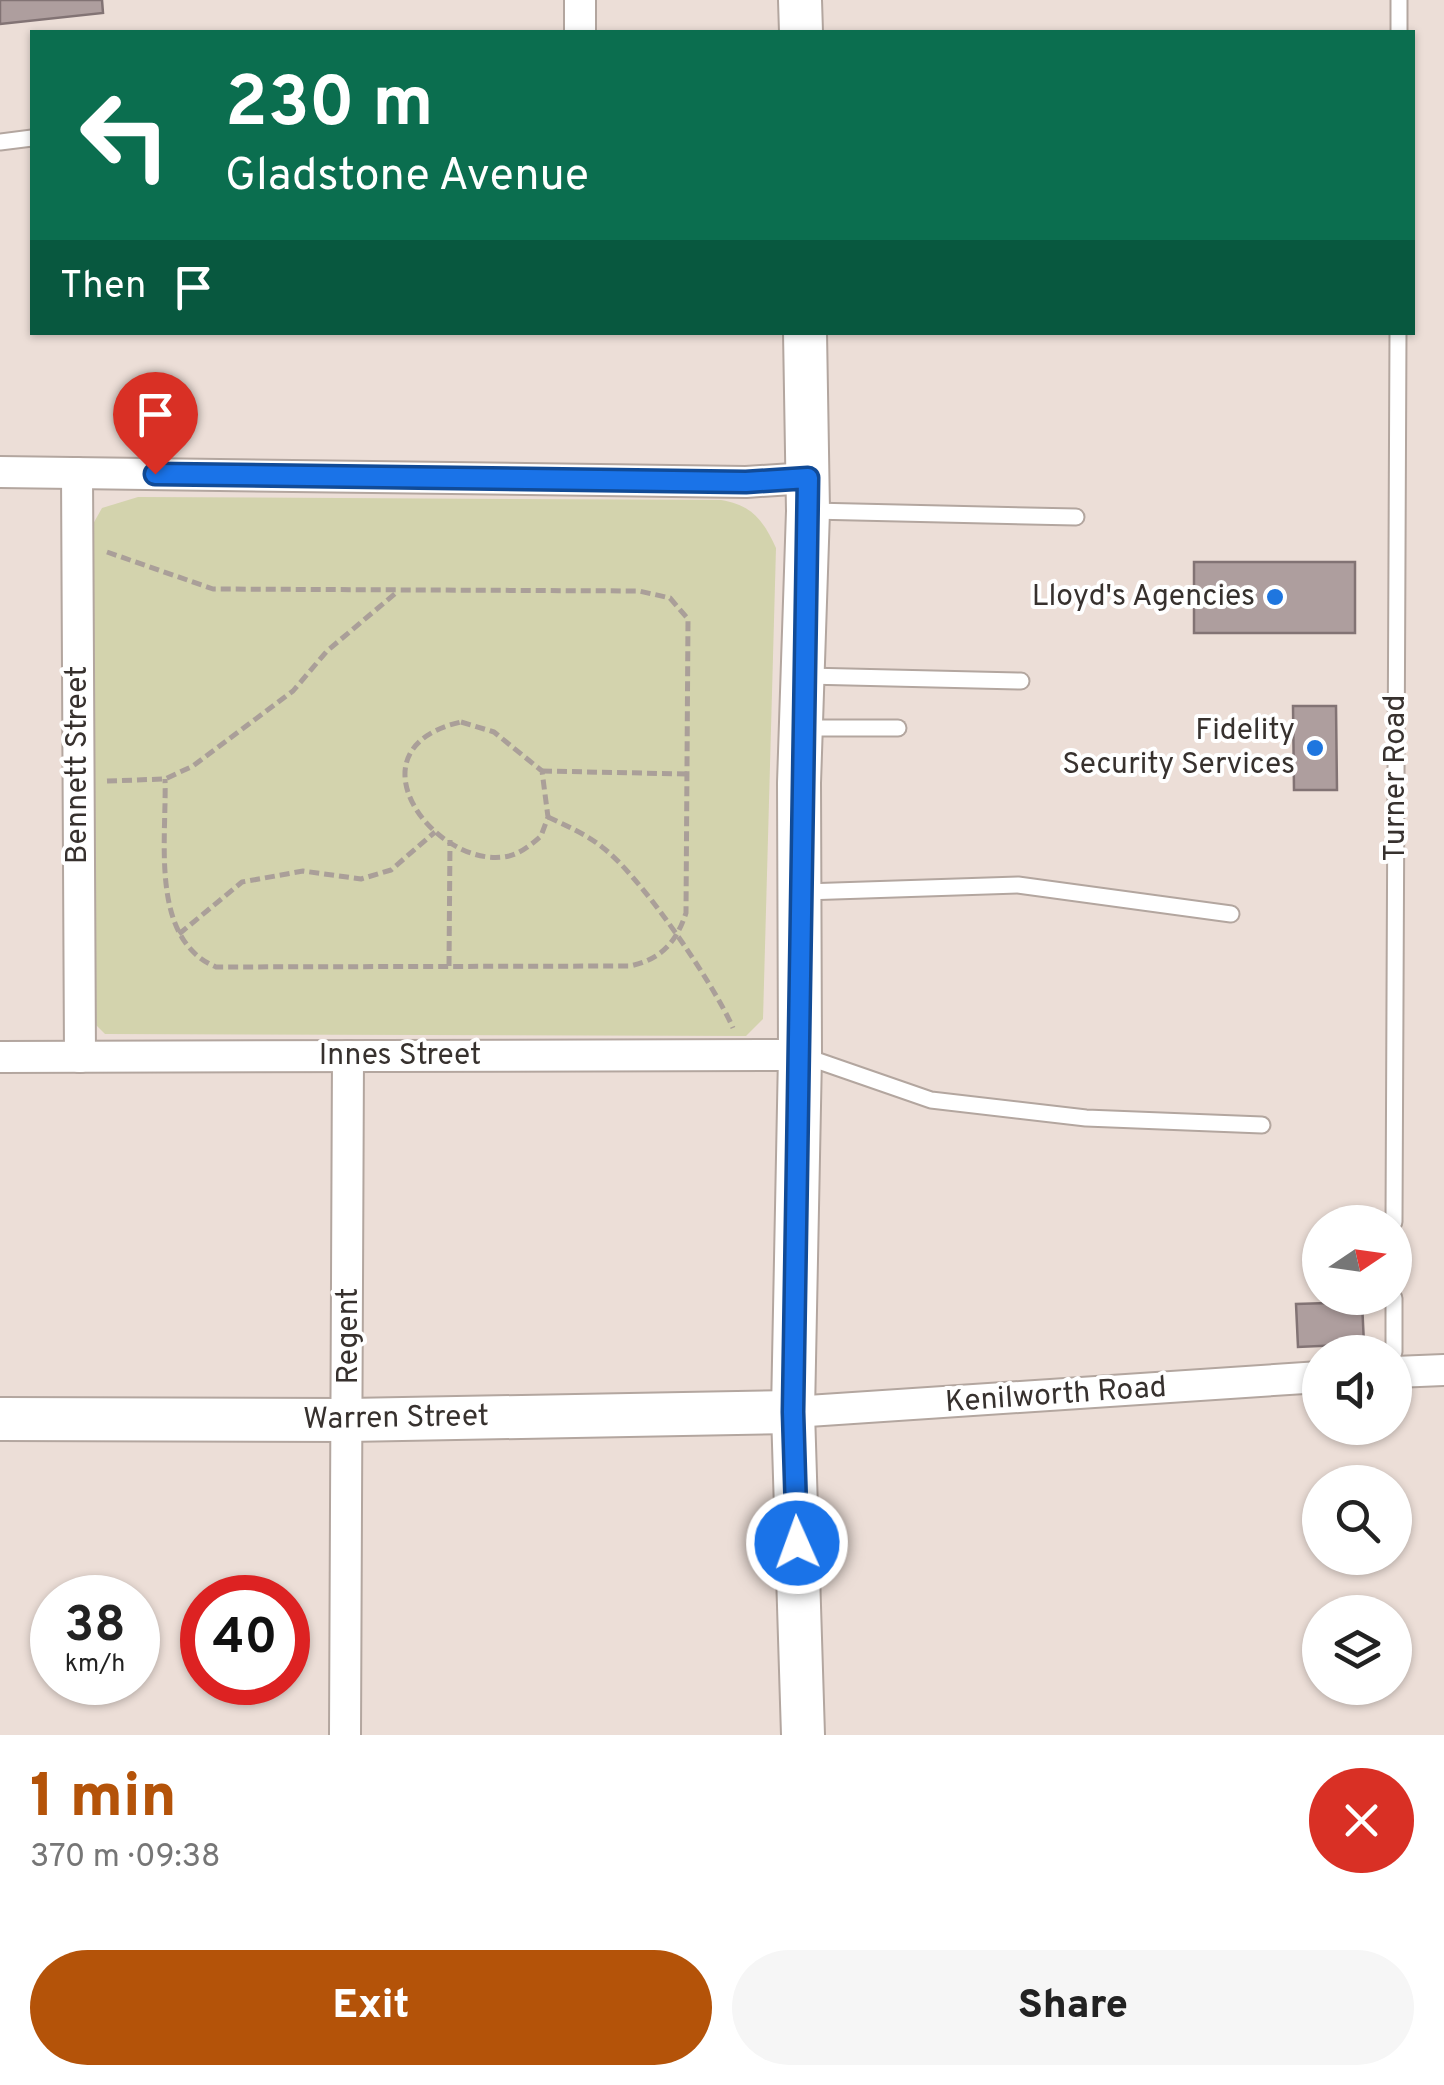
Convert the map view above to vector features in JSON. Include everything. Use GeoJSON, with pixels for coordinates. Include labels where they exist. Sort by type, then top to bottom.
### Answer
{"type":"FeatureCollection","features":[{"type":"Feature","properties":{"kind":"street"},"geometry":{"type":"LineString","coordinates":[[580,0],[580,30]]}},
{"type":"Feature","properties":{"kind":"street"},"geometry":{"type":"LineString","coordinates":[[800,0],[800,30]]}},
{"type":"Feature","properties":{"kind":"street"},"geometry":{"type":"LineString","coordinates":[[803,1735],[793,1412],[808,494],[805,335]]}},
{"type":"Feature","properties":{"kind":"street"},"geometry":{"type":"LineString","coordinates":[[0,472],[746,482],[808,494]]}},
{"type":"Feature","properties":{"kind":"street","name":"Bennett Street"},"geometry":{"type":"LineString","coordinates":[[76,473],[80,1057]]}},
{"type":"Feature","properties":{"kind":"street","name":"Innes Street"},"geometry":{"type":"LineString","coordinates":[[0,1057],[800,1055]]}},
{"type":"Feature","properties":{"kind":"street","name":"Regent"},"geometry":{"type":"LineString","coordinates":[[345,1735],[348,1056]]}},
{"type":"Feature","properties":{"kind":"street"},"geometry":{"type":"LineString","coordinates":[[1412,1371],[1444,1370]]}},
{"type":"Feature","properties":{"kind":"street","name":"Kenilworth Road"},"geometry":{"type":"LineString","coordinates":[[793,1412],[1302,1378]]}},
{"type":"Feature","properties":{"kind":"street","name":"Warren Street"},"geometry":{"type":"LineString","coordinates":[[0,1419],[349,1420],[793,1412]]}},
{"type":"Feature","properties":{"kind":"lane"},"geometry":{"type":"LineString","coordinates":[[1399,0],[1399,30]]}},
{"type":"Feature","properties":{"kind":"lane"},"geometry":{"type":"LineString","coordinates":[[0,142],[30,138]]}},
{"type":"Feature","properties":{"kind":"lane","name":"Turner Road"},"geometry":{"type":"LineString","coordinates":[[1394,1205],[1398,335]]}},
{"type":"Feature","properties":{"kind":"lane"},"geometry":{"type":"LineString","coordinates":[[808,494],[1076,517]]}},
{"type":"Feature","properties":{"kind":"lane"},"geometry":{"type":"LineString","coordinates":[[803,676],[1021,681]]}},
{"type":"Feature","properties":{"kind":"lane"},"geometry":{"type":"LineString","coordinates":[[802,728],[898,728]]}},
{"type":"Feature","properties":{"kind":"lane"},"geometry":{"type":"LineString","coordinates":[[800,892],[1018,885],[1231,914]]}},
{"type":"Feature","properties":{"kind":"lane"},"geometry":{"type":"LineString","coordinates":[[800,1055],[931,1100],[1086,1118],[1262,1125]]}},
{"type":"Feature","properties":{"kind":"path"},"geometry":{"type":"LineString","coordinates":[[77,542],[214,589],[639,591],[670,598],[688,619],[686,914],[676,938],[648,962],[630,966],[216,967],[188,948],[169,906],[165,779]]}},
{"type":"Feature","properties":{"kind":"path"},"geometry":{"type":"LineString","coordinates":[[78,781],[165,779],[193,766],[241,734],[400,590]]}},
{"type":"Feature","properties":{"kind":"path"},"geometry":{"type":"LineString","coordinates":[[542,771],[548,817],[542,836],[509,856],[489,856],[435,832],[410,802],[406,786],[406,766],[415,742],[435,728],[460,722],[494,732],[542,771],[687,774]]}},
{"type":"Feature","properties":{"kind":"path"},"geometry":{"type":"LineString","coordinates":[[548,817],[603,847],[627,870],[717,994],[743,1055]]}},
{"type":"Feature","properties":{"kind":"path"},"geometry":{"type":"LineString","coordinates":[[179,934],[242,882],[303,871],[361,880],[391,870],[435,832]]}},
{"type":"Feature","properties":{"kind":"path"},"geometry":{"type":"LineString","coordinates":[[449,966],[450,840]]}},
{"type":"Feature","properties":{"kind":"green space"},"geometry":{"type":"Polygon","coordinates":[[[138,497],[721,500],[755,515],[776,548],[763,1019],[746,1036],[105,1034],[96,1025],[90,1009],[88,533],[102,508],[138,497]]]}},
{"type":"Feature","properties":{"kind":"building"},"geometry":{"type":"Polygon","coordinates":[[[0,0],[102,0],[103,13],[0,24],[0,0]]]}},
{"type":"Feature","properties":{"kind":"building","name":"Lloyd's Agencies"},"geometry":{"type":"Polygon","coordinates":[[[1194,562],[1355,562],[1355,633],[1194,633],[1194,562]]]}},
{"type":"Feature","properties":{"kind":"building","name":"Fidelity Security Services"},"geometry":{"type":"Polygon","coordinates":[[[1293,706],[1336,706],[1337,790],[1294,790],[1293,706]]]}},
{"type":"Feature","properties":{"kind":"building"},"geometry":{"type":"Polygon","coordinates":[[[1296,1304],[1302,1304],[1302,1315],[1363,1315],[1364,1335],[1302,1335],[1302,1347],[1298,1347],[1296,1304]]]}},
{"type":"Feature","properties":{"kind":"place","name":"Lloyd's Agencies"},"geometry":{"type":"Point","coordinates":[1275,597]}},
{"type":"Feature","properties":{"kind":"place","name":"Fidelity Security Services"},"geometry":{"type":"Point","coordinates":[1315,748]}},
{"type":"Feature","properties":{"kind":"route"},"geometry":{"type":"LineString","coordinates":[[155,474],[746,482],[808,478],[800,783],[797,1344],[793,1412],[797,1543]]}}]}
